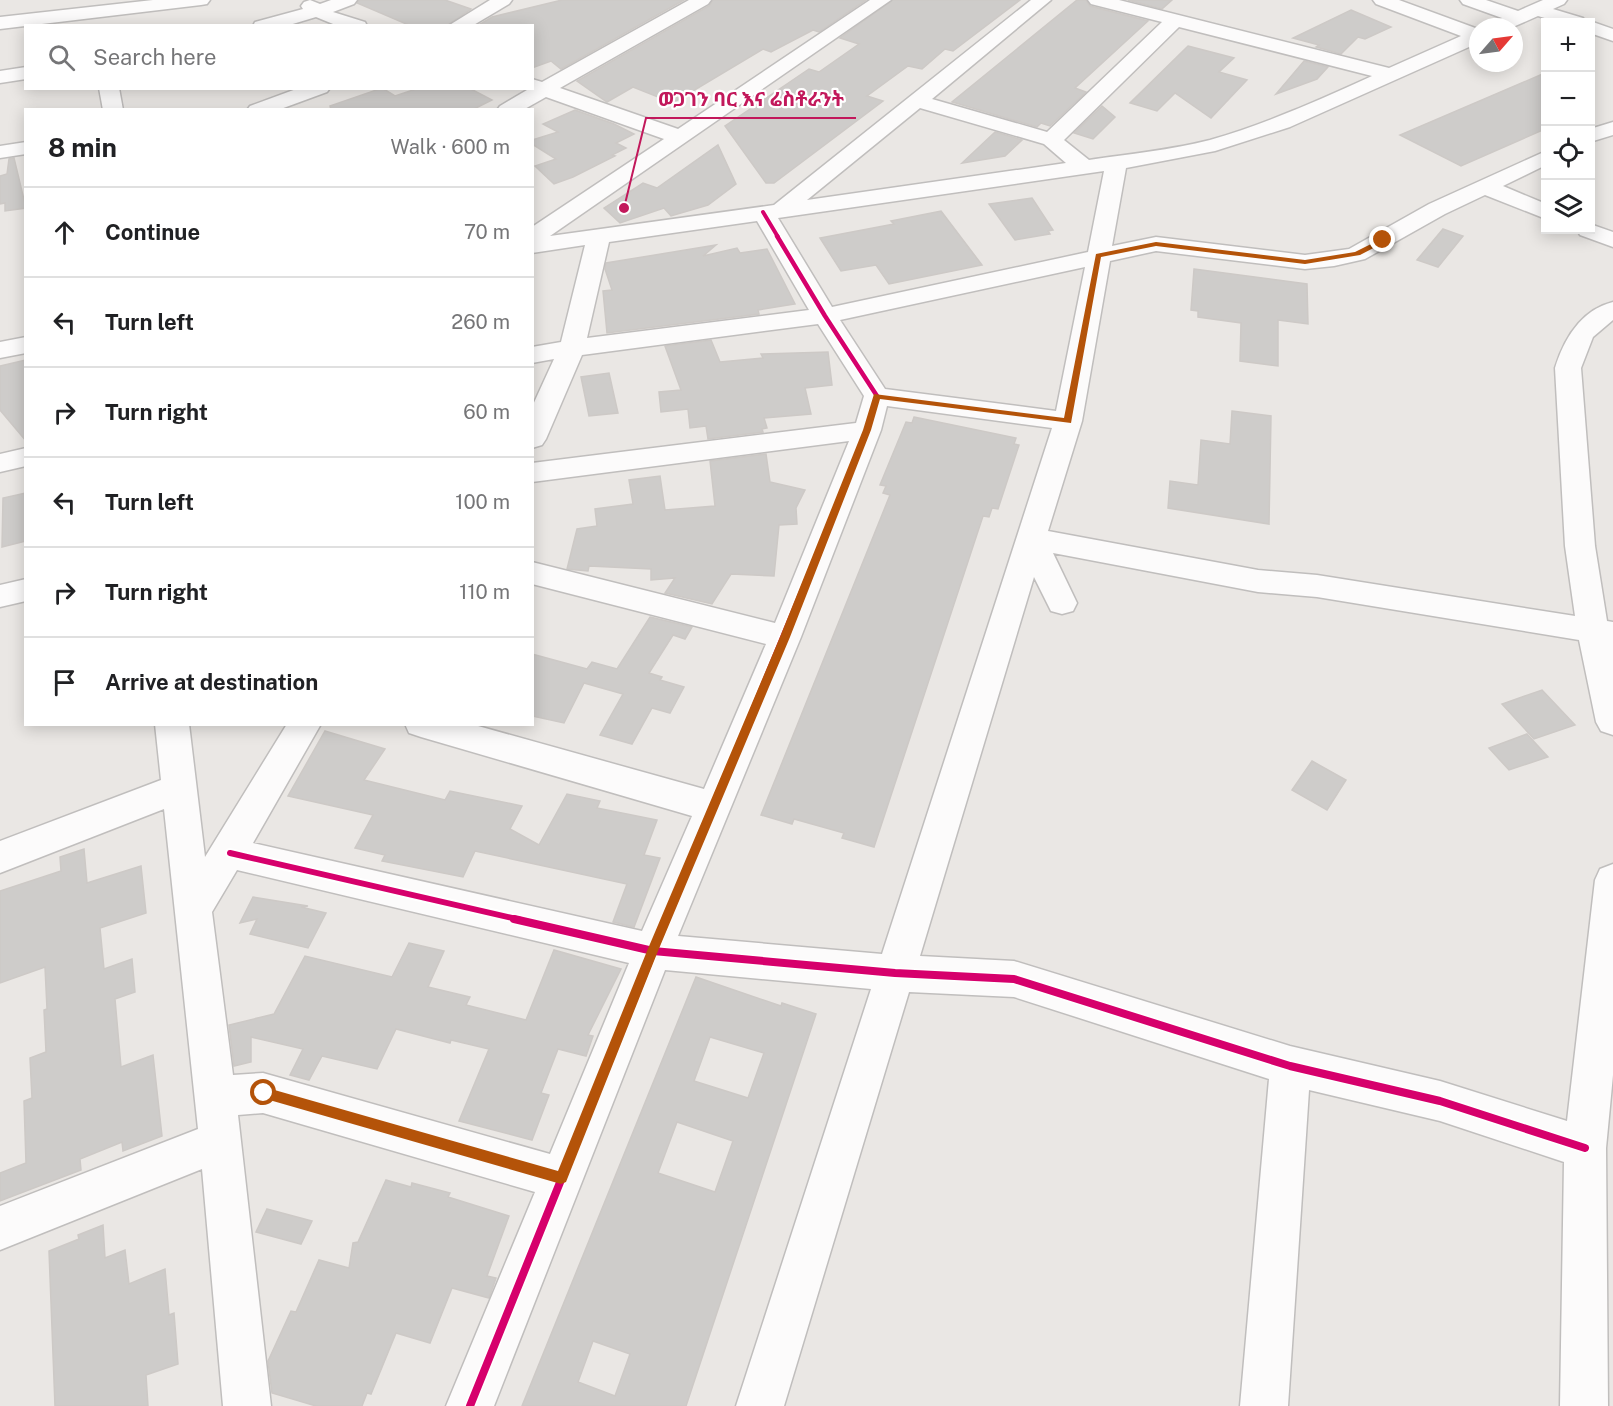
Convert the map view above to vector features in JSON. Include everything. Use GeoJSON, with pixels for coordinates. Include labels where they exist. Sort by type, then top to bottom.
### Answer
{"type":"FeatureCollection","features":[{"type":"Feature","properties":{"kind":"street"},"geometry":{"type":"LineString","coordinates":[[0,23],[201,0]]}},
{"type":"Feature","properties":{"kind":"street"},"geometry":{"type":"LineString","coordinates":[[298,0],[353,24]]}},
{"type":"Feature","properties":{"kind":"street"},"geometry":{"type":"LineString","coordinates":[[270,24],[319,11],[348,0]]}},
{"type":"Feature","properties":{"kind":"street"},"geometry":{"type":"LineString","coordinates":[[461,24],[503,0]]}},
{"type":"Feature","properties":{"kind":"street"},"geometry":{"type":"LineString","coordinates":[[510,108],[539,87],[702,0]]}},
{"type":"Feature","properties":{"kind":"street"},"geometry":{"type":"LineString","coordinates":[[534,237],[882,0]]}},
{"type":"Feature","properties":{"kind":"street"},"geometry":{"type":"LineString","coordinates":[[773,211],[917,101],[1042,0]]}},
{"type":"Feature","properties":{"kind":"street"},"geometry":{"type":"LineString","coordinates":[[1097,0],[1391,75]]}},
{"type":"Feature","properties":{"kind":"street"},"geometry":{"type":"LineString","coordinates":[[1382,0],[1469,33]]}},
{"type":"Feature","properties":{"kind":"street"},"geometry":{"type":"LineString","coordinates":[[1469,0],[1519,18],[1558,0]]}},
{"type":"Feature","properties":{"kind":"street"},"geometry":{"type":"LineString","coordinates":[[1537,9],[1564,18]]}},
{"type":"Feature","properties":{"kind":"street"},"geometry":{"type":"LineString","coordinates":[[1051,140],[1175,20]]}},
{"type":"Feature","properties":{"kind":"street"},"geometry":{"type":"LineString","coordinates":[[1595,29],[1613,35]]}},
{"type":"Feature","properties":{"kind":"street"},"geometry":{"type":"LineString","coordinates":[[534,246],[1169,155],[1252,134],[1469,40]]}},
{"type":"Feature","properties":{"kind":"street"},"geometry":{"type":"LineString","coordinates":[[0,77],[24,73]]}},
{"type":"Feature","properties":{"kind":"street"},"geometry":{"type":"LineString","coordinates":[[539,87],[680,137]]}},
{"type":"Feature","properties":{"kind":"street"},"geometry":{"type":"LineString","coordinates":[[109,90],[112,108]]}},
{"type":"Feature","properties":{"kind":"street"},"geometry":{"type":"LineString","coordinates":[[263,108],[314,90]]}},
{"type":"Feature","properties":{"kind":"street"},"geometry":{"type":"LineString","coordinates":[[917,101],[1051,140],[1100,166]]}},
{"type":"Feature","properties":{"kind":"street"},"geometry":{"type":"LineString","coordinates":[[1595,134],[1613,128]]}},
{"type":"Feature","properties":{"kind":"street"},"geometry":{"type":"LineString","coordinates":[[0,152],[24,148]]}},
{"type":"Feature","properties":{"kind":"street"},"geometry":{"type":"LineString","coordinates":[[534,355],[825,316],[1156,244],[1305,262],[1334,259],[1357,254],[1437,209],[1541,159]]}},
{"type":"Feature","properties":{"kind":"street"},"geometry":{"type":"LineString","coordinates":[[760,1406],[1068,421],[1098,255],[1100,166]]}},
{"type":"Feature","properties":{"kind":"street"},"geometry":{"type":"LineString","coordinates":[[1486,187],[1541,210]]}},
{"type":"Feature","properties":{"kind":"street"},"geometry":{"type":"LineString","coordinates":[[470,1406],[653,951],[785,637],[867,430],[877,396],[825,316],[773,211]]}},
{"type":"Feature","properties":{"kind":"street"},"geometry":{"type":"LineString","coordinates":[[1595,233],[1613,240]]}},
{"type":"Feature","properties":{"kind":"street"},"geometry":{"type":"LineString","coordinates":[[534,434],[572,348],[599,236]]}},
{"type":"Feature","properties":{"kind":"street"},"geometry":{"type":"LineString","coordinates":[[1613,309],[1592,322],[1575,342],[1568,368],[1580,546],[1602,631],[1613,722]]}},
{"type":"Feature","properties":{"kind":"street"},"geometry":{"type":"LineString","coordinates":[[0,350],[24,345]]}},
{"type":"Feature","properties":{"kind":"street"},"geometry":{"type":"LineString","coordinates":[[877,396],[1068,421]]}},
{"type":"Feature","properties":{"kind":"street"},"geometry":{"type":"LineString","coordinates":[[534,473],[867,430]]}},
{"type":"Feature","properties":{"kind":"street"},"geometry":{"type":"LineString","coordinates":[[0,463],[24,457]]}},
{"type":"Feature","properties":{"kind":"street"},"geometry":{"type":"LineString","coordinates":[[1062,603],[1031,538],[1258,581],[1317,586],[1602,631]]}},
{"type":"Feature","properties":{"kind":"street"},"geometry":{"type":"LineString","coordinates":[[534,574],[785,637]]}},
{"type":"Feature","properties":{"kind":"street"},"geometry":{"type":"LineString","coordinates":[[0,596],[24,590]]}},
{"type":"Feature","properties":{"kind":"street"},"geometry":{"type":"LineString","coordinates":[[172,726],[220,1141],[247,1406]]}},
{"type":"Feature","properties":{"kind":"street"},"geometry":{"type":"LineString","coordinates":[[193,911],[230,853],[304,726]]}},
{"type":"Feature","properties":{"kind":"street"},"geometry":{"type":"LineString","coordinates":[[428,726],[714,807]]}},
{"type":"Feature","properties":{"kind":"street"},"geometry":{"type":"LineString","coordinates":[[0,857],[180,788]]}},
{"type":"Feature","properties":{"kind":"street"},"geometry":{"type":"LineString","coordinates":[[230,853],[653,951],[895,973],[1014,979],[1290,1066],[1440,1101],[1585,1148]]}},
{"type":"Feature","properties":{"kind":"street"},"geometry":{"type":"LineString","coordinates":[[1584,1406],[1585,1148],[1613,880]]}},
{"type":"Feature","properties":{"kind":"street"},"geometry":{"type":"LineString","coordinates":[[1264,1406],[1290,1066]]}},
{"type":"Feature","properties":{"kind":"street"},"geometry":{"type":"LineString","coordinates":[[215,1096],[264,1093],[561,1178]]}},
{"type":"Feature","properties":{"kind":"street"},"geometry":{"type":"LineString","coordinates":[[0,1228],[220,1141]]}},
{"type":"Feature","properties":{"kind":"building"},"geometry":{"type":"Polygon","coordinates":[[[359,0],[445,0],[471,9],[449,24],[406,24],[357,3],[359,0]]]}},
{"type":"Feature","properties":{"kind":"building"},"geometry":{"type":"Polygon","coordinates":[[[562,0],[684,0],[561,69],[551,61],[534,67],[534,24],[480,24],[492,17],[562,0]]]}},
{"type":"Feature","properties":{"kind":"building"},"geometry":{"type":"Polygon","coordinates":[[[713,0],[866,0],[819,32],[813,30],[771,52],[763,49],[673,103],[633,87],[607,102],[577,81],[709,6],[713,0]]]}},
{"type":"Feature","properties":{"kind":"building"},"geometry":{"type":"Polygon","coordinates":[[[893,0],[1020,0],[953,51],[945,49],[922,69],[908,66],[867,96],[883,101],[774,183],[766,183],[725,126],[809,69],[819,72],[859,44],[840,38],[893,0]]]}},
{"type":"Feature","properties":{"kind":"building"},"geometry":{"type":"Polygon","coordinates":[[[1077,0],[1086,0],[1090,6],[1148,21],[1075,88],[1086,92],[1050,126],[1041,123],[1037,127],[952,102],[1077,0]]]}},
{"type":"Feature","properties":{"kind":"building"},"geometry":{"type":"Polygon","coordinates":[[[1128,0],[1172,0],[1162,9],[1128,0]]]}},
{"type":"Feature","properties":{"kind":"building"},"geometry":{"type":"Polygon","coordinates":[[[1351,10],[1391,27],[1365,39],[1358,37],[1341,54],[1293,38],[1351,10]]]}},
{"type":"Feature","properties":{"kind":"building"},"geometry":{"type":"Polygon","coordinates":[[[1188,46],[1234,58],[1219,72],[1247,80],[1211,118],[1175,93],[1157,111],[1130,103],[1188,46]]]}},
{"type":"Feature","properties":{"kind":"building"},"geometry":{"type":"Polygon","coordinates":[[[1304,61],[1328,67],[1317,79],[1276,94],[1304,61]]]}},
{"type":"Feature","properties":{"kind":"building"},"geometry":{"type":"Polygon","coordinates":[[[1541,75],[1541,131],[1461,166],[1400,135],[1541,75]]]}},
{"type":"Feature","properties":{"kind":"building"},"geometry":{"type":"Polygon","coordinates":[[[376,90],[385,90],[395,96],[413,90],[473,90],[492,100],[476,108],[330,108],[330,106],[376,90]]]}},
{"type":"Feature","properties":{"kind":"building"},"geometry":{"type":"Polygon","coordinates":[[[1102,106],[1115,117],[1093,139],[1074,133],[1102,106]]]}},
{"type":"Feature","properties":{"kind":"building"},"geometry":{"type":"Polygon","coordinates":[[[575,110],[634,134],[616,143],[626,148],[612,155],[615,156],[554,184],[535,166],[556,159],[534,145],[534,139],[558,132],[543,124],[575,110]]]}},
{"type":"Feature","properties":{"kind":"building"},"geometry":{"type":"Polygon","coordinates":[[[995,132],[1022,140],[1005,156],[962,163],[995,132]]]}},
{"type":"Feature","properties":{"kind":"building"},"geometry":{"type":"Polygon","coordinates":[[[718,145],[736,184],[708,205],[671,216],[664,208],[620,223],[604,208],[643,183],[657,188],[718,145]]]}},
{"type":"Feature","properties":{"kind":"building"},"geometry":{"type":"Polygon","coordinates":[[[14,158],[24,208],[5,211],[5,203],[0,204],[0,176],[7,174],[9,159],[14,158]]]}},
{"type":"Feature","properties":{"kind":"building"},"geometry":{"type":"Polygon","coordinates":[[[1032,198],[1053,230],[1048,231],[1050,234],[1015,240],[989,204],[1032,198]]]}},
{"type":"Feature","properties":{"kind":"building"},"geometry":{"type":"Polygon","coordinates":[[[941,211],[982,265],[889,284],[876,265],[841,271],[820,238],[894,224],[891,221],[941,211]]]}},
{"type":"Feature","properties":{"kind":"building"},"geometry":{"type":"Polygon","coordinates":[[[1443,229],[1463,236],[1438,267],[1417,260],[1443,229]]]}},
{"type":"Feature","properties":{"kind":"building"},"geometry":{"type":"Polygon","coordinates":[[[716,245],[703,256],[737,248],[740,253],[767,249],[795,304],[758,310],[759,314],[607,333],[603,291],[612,290],[605,269],[606,263],[716,245]]]}},
{"type":"Feature","properties":{"kind":"building"},"geometry":{"type":"Polygon","coordinates":[[[1194,269],[1307,284],[1308,324],[1278,320],[1278,366],[1240,361],[1241,323],[1198,317],[1198,311],[1191,310],[1194,269]]]}},
{"type":"Feature","properties":{"kind":"building"},"geometry":{"type":"Polygon","coordinates":[[[711,340],[720,362],[763,358],[761,354],[828,352],[832,385],[805,388],[811,414],[764,418],[767,428],[762,429],[763,432],[708,439],[706,426],[690,428],[688,409],[661,412],[659,392],[681,390],[665,346],[711,340]]]}},
{"type":"Feature","properties":{"kind":"building"},"geometry":{"type":"Polygon","coordinates":[[[24,360],[24,439],[0,410],[0,366],[24,360]]]}},
{"type":"Feature","properties":{"kind":"building"},"geometry":{"type":"Polygon","coordinates":[[[609,373],[618,413],[589,416],[581,377],[609,373]]]}},
{"type":"Feature","properties":{"kind":"building"},"geometry":{"type":"Polygon","coordinates":[[[1232,411],[1271,416],[1269,524],[1168,508],[1170,481],[1198,485],[1201,440],[1230,444],[1232,411]]]}},
{"type":"Feature","properties":{"kind":"building"},"geometry":{"type":"Polygon","coordinates":[[[914,417],[1016,438],[1014,444],[1019,445],[998,509],[992,508],[989,517],[983,516],[874,847],[842,838],[844,833],[794,819],[792,824],[761,815],[890,495],[883,493],[886,486],[880,485],[906,422],[912,423],[914,417]]]}},
{"type":"Feature","properties":{"kind":"building"},"geometry":{"type":"Polygon","coordinates":[[[766,454],[770,482],[805,490],[796,508],[797,524],[779,525],[774,576],[731,574],[712,604],[665,593],[675,578],[651,580],[651,569],[589,566],[588,571],[567,569],[577,529],[597,526],[595,509],[633,504],[629,480],[660,476],[665,510],[715,506],[710,461],[766,454]]]}},
{"type":"Feature","properties":{"kind":"building"},"geometry":{"type":"Polygon","coordinates":[[[24,493],[24,542],[2,547],[3,498],[24,493]]]}},
{"type":"Feature","properties":{"kind":"building"},"geometry":{"type":"Polygon","coordinates":[[[650,617],[692,627],[685,639],[673,635],[649,673],[662,677],[660,680],[684,687],[670,713],[652,708],[632,744],[600,735],[623,694],[584,683],[564,723],[534,716],[534,655],[587,669],[592,662],[617,669],[650,617]]]}},
{"type":"Feature","properties":{"kind":"building"},"geometry":{"type":"Polygon","coordinates":[[[1542,690],[1575,725],[1534,739],[1502,704],[1542,690]]]}},
{"type":"Feature","properties":{"kind":"building"},"geometry":{"type":"Polygon","coordinates":[[[325,731],[385,749],[364,780],[445,800],[450,791],[522,806],[510,829],[539,845],[567,794],[600,801],[597,808],[657,820],[644,855],[660,858],[634,927],[613,922],[627,884],[475,851],[463,877],[382,861],[385,855],[355,848],[373,815],[288,796],[325,731]]]}},
{"type":"Feature","properties":{"kind":"building"},"geometry":{"type":"Polygon","coordinates":[[[1527,734],[1548,757],[1509,770],[1489,748],[1527,734]]]}},
{"type":"Feature","properties":{"kind":"building"},"geometry":{"type":"Polygon","coordinates":[[[1312,761],[1346,780],[1327,810],[1292,790],[1312,761]]]}},
{"type":"Feature","properties":{"kind":"building"},"geometry":{"type":"Polygon","coordinates":[[[84,849],[87,883],[141,866],[146,913],[100,928],[104,969],[132,959],[135,992],[115,999],[121,1067],[153,1055],[162,1136],[123,1151],[122,1142],[80,1159],[81,1170],[0,1201],[0,1173],[26,1163],[24,1101],[32,1098],[30,1058],[46,1052],[44,1010],[47,1009],[45,967],[0,983],[0,891],[61,871],[60,857],[84,849]]]}},
{"type":"Feature","properties":{"kind":"building"},"geometry":{"type":"Polygon","coordinates":[[[253,897],[308,906],[301,907],[326,913],[308,948],[250,934],[257,919],[240,923],[253,897]]]}},
{"type":"Feature","properties":{"kind":"building"},"geometry":{"type":"Polygon","coordinates":[[[409,943],[444,951],[428,987],[470,997],[466,1005],[526,1020],[554,950],[621,969],[588,1035],[593,1036],[586,1056],[558,1049],[541,1093],[549,1095],[532,1140],[459,1121],[489,1049],[451,1040],[450,1043],[396,1029],[377,1069],[322,1056],[309,1080],[290,1075],[303,1049],[251,1037],[251,1062],[234,1066],[229,1025],[274,1014],[305,956],[392,977],[409,943]]]}},
{"type":"Feature","properties":{"kind":"building"},"geometry":{"type":"Polygon","coordinates":[[[696,977],[781,1006],[782,1003],[816,1014],[686,1406],[522,1406],[696,977]],[[710,1037],[694,1081],[748,1098],[764,1053],[710,1037]],[[677,1122],[658,1173],[715,1192],[733,1141],[677,1122]],[[593,1341],[578,1382],[615,1396],[630,1354],[593,1341]]]}},
{"type":"Feature","properties":{"kind":"building"},"geometry":{"type":"Polygon","coordinates":[[[386,1180],[411,1187],[412,1183],[450,1193],[448,1197],[509,1216],[487,1276],[496,1278],[489,1298],[452,1288],[430,1343],[396,1333],[371,1394],[367,1393],[362,1406],[316,1406],[272,1393],[268,1361],[291,1311],[296,1312],[319,1260],[349,1268],[353,1243],[358,1242],[386,1180]]]}},
{"type":"Feature","properties":{"kind":"building"},"geometry":{"type":"Polygon","coordinates":[[[267,1209],[312,1221],[301,1244],[256,1232],[267,1209]]]}},
{"type":"Feature","properties":{"kind":"building"},"geometry":{"type":"Polygon","coordinates":[[[103,1225],[105,1258],[125,1250],[129,1284],[165,1269],[169,1315],[174,1313],[178,1364],[146,1375],[148,1406],[55,1406],[49,1251],[79,1239],[78,1235],[103,1225]]]}},
{"type":"Feature","properties":{"kind":"cycle path"},"geometry":{"type":"LineString","coordinates":[[470,1406],[653,951],[785,637],[867,430],[877,396],[825,316],[763,212]]}},
{"type":"Feature","properties":{"kind":"cycle path"},"geometry":{"type":"LineString","coordinates":[[230,853],[653,951],[895,973],[1014,979],[1290,1066],[1440,1101],[1585,1148]]}},
{"type":"Feature","properties":{"kind":"place","name":"ወጋገን ባር እና ሬስቶራንት"},"geometry":{"type":"Point","coordinates":[624,208]}},
{"type":"Feature","properties":{"kind":"route"},"geometry":{"type":"LineString","coordinates":[[264,1093],[561,1178],[653,951],[785,637],[867,430],[877,396],[1068,421],[1098,255],[1156,244],[1305,262],[1357,254],[1383,240]]}}]}
